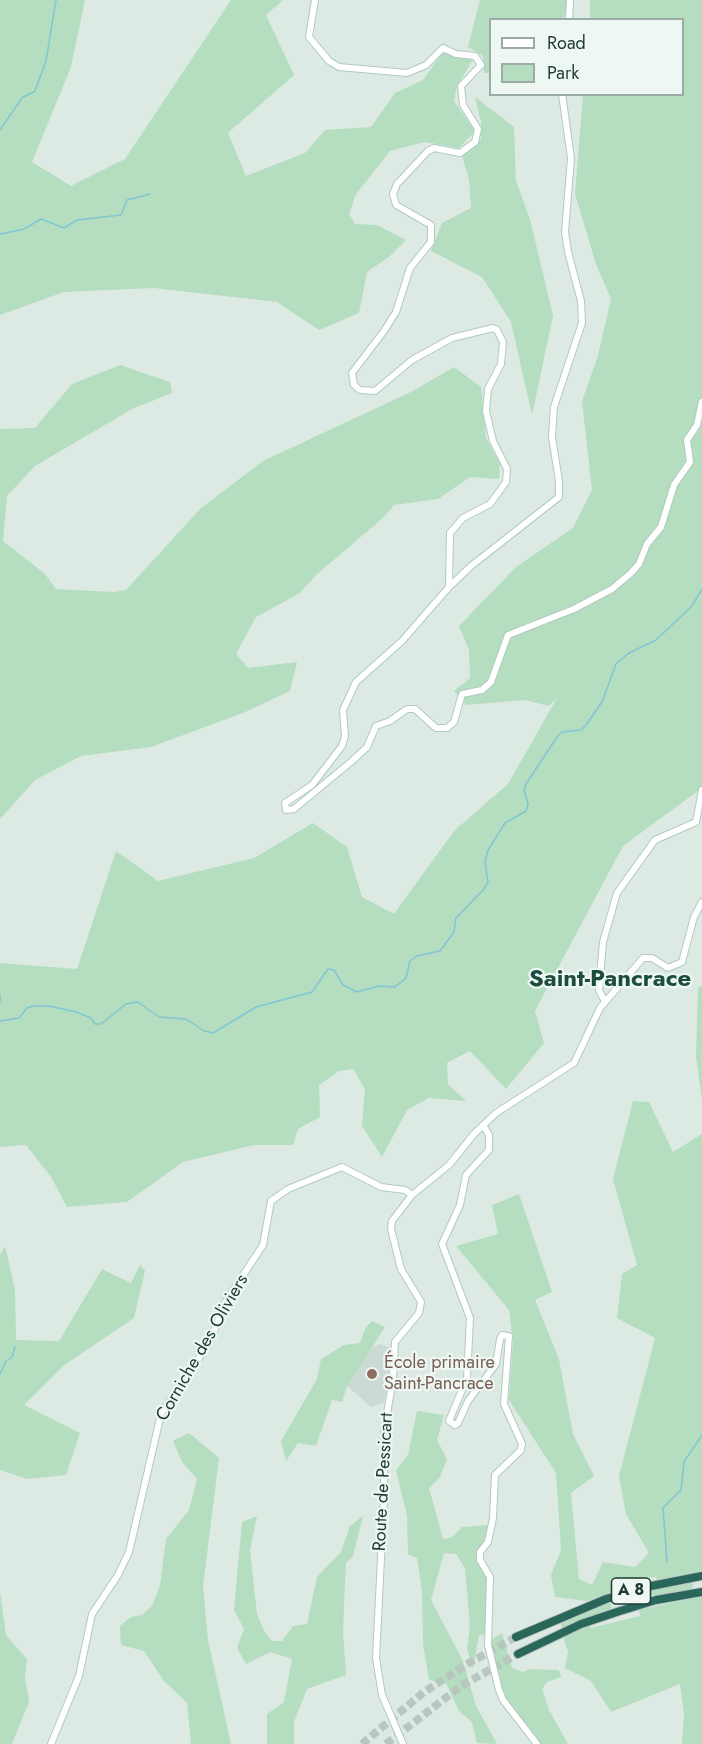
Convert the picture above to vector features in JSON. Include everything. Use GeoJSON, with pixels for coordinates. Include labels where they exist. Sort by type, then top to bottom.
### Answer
{"type":"FeatureCollection","features":[{"type":"Feature","properties":{"kind":"highway","name":"A 8"},"geometry":{"type":"LineString","coordinates":[[516,1637],[562,1616],[646,1587],[702,1576]]}},
{"type":"Feature","properties":{"kind":"highway","name":"A 8"},"geometry":{"type":"LineString","coordinates":[[519,1654],[566,1631],[642,1604],[702,1592]]}},
{"type":"Feature","properties":{"kind":"street"},"geometry":{"type":"LineString","coordinates":[[315,0],[309,37],[329,61],[339,67],[407,73],[426,65],[443,48],[456,54],[475,56],[480,65],[461,86],[463,105],[478,129],[475,142],[460,153],[434,148],[428,151],[403,175],[393,194],[396,206],[432,225],[431,242],[410,268],[396,312],[352,373],[354,385],[360,390],[375,391],[412,360],[452,338],[493,328],[497,330],[503,342],[501,364],[488,389],[486,411],[493,441],[507,469],[506,482],[490,504],[463,518],[450,533],[449,587]]}},
{"type":"Feature","properties":{"kind":"street"},"geometry":{"type":"LineString","coordinates":[[568,18],[570,0]]}},
{"type":"Feature","properties":{"kind":"street"},"geometry":{"type":"LineString","coordinates":[[562,96],[571,158],[565,232],[567,252],[581,301],[582,322],[554,407],[552,437],[560,495],[553,504],[449,587],[402,641],[356,682],[343,710],[345,736],[342,746],[312,785],[285,803],[286,810],[294,808],[363,752],[376,726],[390,721],[407,709],[415,709],[436,728],[447,728],[454,722],[462,694],[482,690],[491,682],[508,635],[574,609],[612,589],[631,573],[639,564],[647,544],[661,527],[674,485],[690,462],[687,440],[697,425],[702,402]]}},
{"type":"Feature","properties":{"kind":"street"},"geometry":{"type":"LineString","coordinates":[[605,1002],[599,990],[603,942],[617,893],[656,840],[696,822],[702,790]]}},
{"type":"Feature","properties":{"kind":"street","name":"Route de Pessicart"},"geometry":{"type":"LineString","coordinates":[[403,1744],[382,1695],[376,1658],[384,1498],[384,1431],[393,1379],[394,1346],[421,1307],[420,1298],[401,1269],[391,1224],[394,1216],[412,1195],[449,1165],[483,1125],[508,1104],[574,1063],[605,1002],[645,957],[652,958],[668,968],[677,966],[684,956],[694,917],[702,902]]}},
{"type":"Feature","properties":{"kind":"street"},"geometry":{"type":"LineString","coordinates":[[483,1125],[489,1135],[489,1150],[466,1175],[460,1205],[442,1244],[470,1318],[467,1378],[449,1421],[454,1425],[458,1423],[468,1401],[496,1364],[502,1335],[509,1336],[504,1404],[522,1444],[521,1450],[495,1475],[493,1518],[488,1542],[480,1552],[480,1560],[490,1577],[488,1645],[499,1690],[503,1700],[537,1744]]}},
{"type":"Feature","properties":{"kind":"street","name":"Corniche des Oliviers"},"geometry":{"type":"LineString","coordinates":[[51,1744],[79,1676],[92,1614],[129,1552],[161,1414],[208,1343],[226,1301],[261,1251],[271,1202],[288,1189],[342,1167],[377,1185],[405,1190],[412,1195]]}},
{"type":"Feature","properties":{"kind":"shaded area","name":"École primaire Saint-Pancrace"},"geometry":{"type":"Polygon","coordinates":[[[380,1344],[389,1347],[389,1380],[384,1403],[371,1407],[347,1386],[371,1348],[380,1344]]]}},
{"type":"Feature","properties":{"kind":"green space"},"geometry":{"type":"Polygon","coordinates":[[[0,0],[85,0],[71,67],[32,162],[71,186],[125,159],[231,0],[283,0],[266,15],[294,75],[228,133],[246,176],[305,153],[325,130],[371,127],[395,93],[423,80],[442,53],[474,58],[457,86],[454,101],[475,131],[459,148],[425,142],[390,151],[356,194],[349,214],[355,224],[377,225],[406,240],[390,256],[367,272],[359,313],[319,330],[277,302],[154,288],[64,292],[0,315],[0,0]]]}},
{"type":"Feature","properties":{"kind":"green space"},"geometry":{"type":"Polygon","coordinates":[[[480,0],[566,0],[569,7],[564,18],[489,18],[489,73],[484,73],[483,56],[468,47],[480,0]]]}},
{"type":"Feature","properties":{"kind":"green space"},"geometry":{"type":"Polygon","coordinates":[[[590,0],[702,0],[702,788],[623,846],[535,1011],[544,1043],[506,1089],[470,1051],[447,1063],[448,1084],[466,1101],[429,1098],[407,1110],[382,1157],[362,1126],[365,1089],[353,1069],[339,1071],[319,1085],[320,1117],[298,1129],[293,1145],[254,1145],[183,1162],[127,1202],[67,1207],[51,1177],[26,1145],[0,1147],[0,963],[77,969],[116,851],[158,881],[254,858],[313,823],[347,847],[362,897],[394,914],[454,831],[508,784],[557,698],[549,706],[524,700],[466,705],[454,691],[470,678],[469,650],[459,626],[516,567],[573,528],[592,490],[582,401],[597,359],[611,299],[596,264],[575,194],[583,96],[684,96],[684,18],[590,18],[590,0]]]}},
{"type":"Feature","properties":{"kind":"green space"},"geometry":{"type":"Polygon","coordinates":[[[475,97],[514,127],[516,181],[530,219],[553,316],[532,415],[511,322],[482,277],[431,251],[442,223],[471,208],[469,179],[462,156],[481,140],[481,122],[475,97]]]}},
{"type":"Feature","properties":{"kind":"green space"},"geometry":{"type":"Polygon","coordinates":[[[120,365],[170,382],[172,393],[132,409],[35,466],[7,496],[3,541],[45,574],[56,589],[114,592],[126,590],[200,509],[263,461],[413,391],[454,367],[481,387],[486,438],[500,464],[499,479],[470,477],[438,499],[394,505],[384,517],[315,576],[300,593],[256,617],[236,654],[248,668],[297,662],[290,691],[243,713],[151,747],[81,756],[35,780],[0,819],[0,429],[35,428],[72,384],[120,365]]]}},
{"type":"Feature","properties":{"kind":"green space"},"geometry":{"type":"Polygon","coordinates":[[[702,985],[702,1100],[696,1056],[698,988],[702,985]]]}},
{"type":"Feature","properties":{"kind":"green space"},"geometry":{"type":"Polygon","coordinates":[[[633,1101],[649,1102],[673,1152],[702,1134],[702,1572],[657,1580],[656,1577],[636,1579],[637,1583],[587,1601],[555,1597],[551,1575],[561,1550],[556,1473],[509,1400],[513,1341],[509,1310],[456,1246],[498,1234],[492,1205],[519,1194],[552,1292],[535,1300],[559,1359],[573,1434],[594,1476],[571,1493],[579,1579],[592,1585],[603,1562],[635,1567],[649,1553],[626,1514],[619,1476],[655,1338],[617,1318],[622,1274],[637,1265],[613,1179],[633,1101]]]}},
{"type":"Feature","properties":{"kind":"green space"},"geometry":{"type":"Polygon","coordinates":[[[5,1246],[15,1290],[16,1340],[59,1341],[102,1269],[131,1283],[140,1265],[145,1271],[134,1318],[63,1366],[24,1405],[80,1433],[66,1475],[27,1479],[0,1470],[0,1255],[5,1246]]]}},
{"type":"Feature","properties":{"kind":"green space"},"geometry":{"type":"Polygon","coordinates":[[[372,1321],[385,1327],[347,1386],[342,1402],[332,1400],[316,1446],[298,1443],[286,1461],[281,1441],[317,1379],[321,1359],[344,1345],[360,1343],[366,1327],[372,1321]]]}},
{"type":"Feature","properties":{"kind":"green space"},"geometry":{"type":"Polygon","coordinates":[[[417,1411],[444,1415],[437,1440],[447,1459],[440,1477],[429,1488],[443,1539],[452,1537],[462,1527],[490,1525],[478,1554],[487,1573],[486,1634],[479,1636],[473,1669],[467,1649],[470,1625],[465,1568],[456,1554],[444,1553],[431,1600],[463,1661],[476,1706],[497,1744],[477,1743],[472,1722],[459,1711],[446,1683],[429,1680],[423,1644],[422,1591],[417,1558],[408,1554],[407,1516],[396,1470],[408,1455],[417,1411]]]}},
{"type":"Feature","properties":{"kind":"green space"},"geometry":{"type":"Polygon","coordinates":[[[189,1433],[219,1458],[203,1586],[208,1640],[231,1744],[191,1744],[187,1703],[164,1681],[144,1651],[121,1645],[120,1626],[131,1617],[142,1615],[152,1606],[160,1585],[166,1539],[189,1510],[197,1479],[182,1462],[173,1441],[189,1433]]]}},
{"type":"Feature","properties":{"kind":"green space"},"geometry":{"type":"Polygon","coordinates":[[[257,1516],[250,1550],[257,1614],[264,1631],[272,1641],[282,1641],[293,1626],[307,1624],[317,1577],[341,1552],[350,1526],[363,1516],[353,1556],[346,1563],[343,1630],[346,1675],[307,1689],[294,1722],[294,1744],[267,1744],[267,1714],[284,1702],[292,1659],[270,1652],[246,1664],[237,1648],[244,1629],[234,1610],[242,1522],[257,1516]]]}},
{"type":"Feature","properties":{"kind":"green space"},"geometry":{"type":"Polygon","coordinates":[[[690,1581],[694,1585],[691,1589],[655,1596],[646,1595],[650,1590],[690,1581]]]}},
{"type":"Feature","properties":{"kind":"green space"},"geometry":{"type":"Polygon","coordinates":[[[0,1592],[6,1635],[27,1659],[25,1676],[29,1702],[12,1744],[0,1744],[0,1592]]]}},
{"type":"Feature","properties":{"kind":"green space"},"geometry":{"type":"Polygon","coordinates":[[[702,1596],[702,1744],[682,1744],[684,1715],[680,1684],[611,1712],[591,1681],[565,1668],[568,1652],[563,1636],[589,1626],[590,1628],[640,1616],[639,1610],[702,1596]]]}},
{"type":"Feature","properties":{"kind":"green space"},"geometry":{"type":"Polygon","coordinates":[[[610,1602],[612,1608],[562,1629],[560,1621],[610,1602]]]}},
{"type":"Feature","properties":{"kind":"green space"},"geometry":{"type":"Polygon","coordinates":[[[502,1633],[512,1668],[523,1672],[531,1669],[559,1670],[561,1677],[547,1682],[542,1689],[549,1710],[568,1744],[540,1744],[501,1690],[490,1641],[502,1633]]]}},
{"type":"Feature","properties":{"kind":"waterway"},"geometry":{"type":"LineString","coordinates":[[0,130],[22,98],[35,91],[46,61],[56,0]]}},
{"type":"Feature","properties":{"kind":"waterway"},"geometry":{"type":"LineString","coordinates":[[0,234],[24,229],[41,219],[64,228],[77,220],[121,215],[127,200],[150,194]]}},
{"type":"Feature","properties":{"kind":"waterway"},"geometry":{"type":"LineString","coordinates":[[0,1021],[19,1018],[27,1008],[33,1006],[49,1006],[76,1012],[91,1018],[95,1024],[101,1024],[126,1004],[138,1002],[159,1017],[186,1019],[204,1031],[213,1033],[256,1007],[312,992],[328,969],[334,970],[343,985],[357,992],[379,986],[395,987],[406,978],[410,961],[417,956],[440,951],[454,932],[456,918],[483,890],[488,882],[485,862],[488,850],[505,823],[526,811],[528,804],[524,790],[526,784],[557,737],[562,732],[581,730],[586,725],[602,702],[616,664],[629,653],[656,640],[692,606],[702,589]]}},
{"type":"Feature","properties":{"kind":"waterway"},"geometry":{"type":"LineString","coordinates":[[0,995],[0,1002]]}},
{"type":"Feature","properties":{"kind":"waterway"},"geometry":{"type":"LineString","coordinates":[[0,1374],[6,1361],[12,1357],[15,1347]]}},
{"type":"Feature","properties":{"kind":"waterway"},"geometry":{"type":"LineString","coordinates":[[667,1562],[663,1508],[681,1490],[684,1462],[702,1435]]}},
{"type":"Feature","properties":{"kind":"tunnel"},"geometry":{"type":"LineString","coordinates":[[362,1744],[424,1692],[469,1663],[516,1637]]}},
{"type":"Feature","properties":{"kind":"tunnel"},"geometry":{"type":"LineString","coordinates":[[386,1744],[461,1686],[518,1654]]}},
{"type":"Feature","properties":{"kind":"place","name":"École primaire Saint-Pancrace"},"geometry":{"type":"Point","coordinates":[372,1374]}},
{"type":"Feature","properties":{"kind":"district","name":"Saint-Pancrace"},"geometry":{"type":"Point","coordinates":[610,980]}}]}
